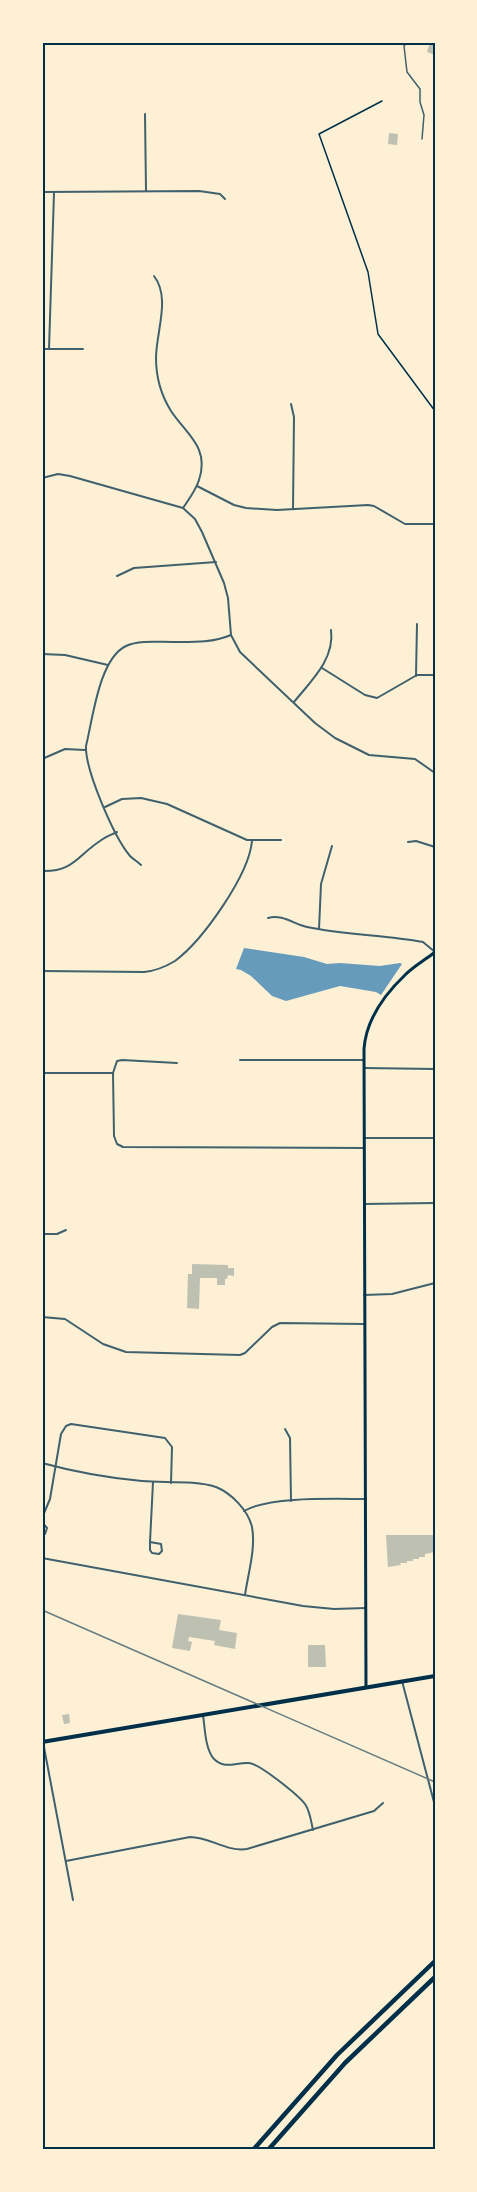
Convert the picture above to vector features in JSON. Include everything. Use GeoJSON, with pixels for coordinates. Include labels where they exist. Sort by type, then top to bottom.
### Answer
{"type":"FeatureCollection","features":[{"type":"Feature","properties":{"kind":"highway"},"geometry":{"type":"LineString","coordinates":[[253,2150],[336,2055],[435,1961]]}},
{"type":"Feature","properties":{"kind":"highway"},"geometry":{"type":"LineString","coordinates":[[268,2150],[345,2063],[435,1977]]}},
{"type":"Feature","properties":{"kind":"main road"},"geometry":{"type":"LineString","coordinates":[[366,1687],[364,1060],[367,1031],[374,1014],[404,976],[435,952]]}},
{"type":"Feature","properties":{"kind":"main road"},"geometry":{"type":"LineString","coordinates":[[42,1742],[435,1676]]}},
{"type":"Feature","properties":{"kind":"street"},"geometry":{"type":"LineString","coordinates":[[407,42],[404,46],[407,72],[420,89],[420,102],[424,111],[422,139]]}},
{"type":"Feature","properties":{"kind":"street"},"geometry":{"type":"LineString","coordinates":[[145,114],[146,191]]}},
{"type":"Feature","properties":{"kind":"street"},"geometry":{"type":"LineString","coordinates":[[42,192],[212,192],[220,194],[225,199]]}},
{"type":"Feature","properties":{"kind":"street"},"geometry":{"type":"LineString","coordinates":[[49,349],[54,192]]}},
{"type":"Feature","properties":{"kind":"street"},"geometry":{"type":"LineString","coordinates":[[154,276],[161,290],[157,371],[167,404],[199,447],[201,471],[197,486],[183,508]]}},
{"type":"Feature","properties":{"kind":"street"},"geometry":{"type":"LineString","coordinates":[[42,349],[83,350]]}},
{"type":"Feature","properties":{"kind":"street"},"geometry":{"type":"LineString","coordinates":[[291,404],[294,417],[293,509]]}},
{"type":"Feature","properties":{"kind":"street"},"geometry":{"type":"LineString","coordinates":[[42,478],[58,474],[70,476],[183,508],[189,512],[199,526],[227,592],[231,635],[240,652],[325,731],[350,746],[375,756],[415,759],[435,773]]}},
{"type":"Feature","properties":{"kind":"street"},"geometry":{"type":"LineString","coordinates":[[197,486],[240,507],[260,510],[371,506],[405,524],[435,524]]}},
{"type":"Feature","properties":{"kind":"street"},"geometry":{"type":"LineString","coordinates":[[117,576],[134,568],[216,562]]}},
{"type":"Feature","properties":{"kind":"street"},"geometry":{"type":"LineString","coordinates":[[416,676],[417,624]]}},
{"type":"Feature","properties":{"kind":"street"},"geometry":{"type":"LineString","coordinates":[[293,702],[322,668],[332,639],[331,630]]}},
{"type":"Feature","properties":{"kind":"street"},"geometry":{"type":"LineString","coordinates":[[141,865],[130,856],[105,807],[92,779],[86,750],[108,665],[116,653],[132,644],[201,642],[231,635]]}},
{"type":"Feature","properties":{"kind":"street"},"geometry":{"type":"LineString","coordinates":[[42,654],[65,655],[108,665]]}},
{"type":"Feature","properties":{"kind":"street"},"geometry":{"type":"LineString","coordinates":[[322,668],[365,695],[377,698],[416,676],[435,675]]}},
{"type":"Feature","properties":{"kind":"street"},"geometry":{"type":"LineString","coordinates":[[42,759],[65,749],[86,750]]}},
{"type":"Feature","properties":{"kind":"street"},"geometry":{"type":"LineString","coordinates":[[105,807],[128,798],[141,798],[167,804],[238,837],[252,841],[281,840]]}},
{"type":"Feature","properties":{"kind":"street"},"geometry":{"type":"LineString","coordinates":[[42,871],[56,871],[68,867],[100,841],[117,832]]}},
{"type":"Feature","properties":{"kind":"street"},"geometry":{"type":"LineString","coordinates":[[42,971],[144,972],[160,969],[173,962],[195,942],[218,911],[246,866],[252,841]]}},
{"type":"Feature","properties":{"kind":"street"},"geometry":{"type":"LineString","coordinates":[[408,842],[416,841],[435,847]]}},
{"type":"Feature","properties":{"kind":"street"},"geometry":{"type":"LineString","coordinates":[[319,929],[321,884],[332,846]]}},
{"type":"Feature","properties":{"kind":"street"},"geometry":{"type":"LineString","coordinates":[[268,918],[276,916],[297,925],[319,929],[423,942],[435,952]]}},
{"type":"Feature","properties":{"kind":"street"},"geometry":{"type":"LineString","coordinates":[[240,1060],[364,1060]]}},
{"type":"Feature","properties":{"kind":"street"},"geometry":{"type":"LineString","coordinates":[[177,1063],[117,1061],[113,1073],[114,1136],[119,1145],[135,1147],[364,1148]]}},
{"type":"Feature","properties":{"kind":"street"},"geometry":{"type":"LineString","coordinates":[[364,1068],[435,1069]]}},
{"type":"Feature","properties":{"kind":"street"},"geometry":{"type":"LineString","coordinates":[[42,1073],[113,1073]]}},
{"type":"Feature","properties":{"kind":"street"},"geometry":{"type":"LineString","coordinates":[[364,1138],[435,1138]]}},
{"type":"Feature","properties":{"kind":"street"},"geometry":{"type":"LineString","coordinates":[[364,1204],[435,1203]]}},
{"type":"Feature","properties":{"kind":"street"},"geometry":{"type":"LineString","coordinates":[[42,1234],[57,1234],[66,1230]]}},
{"type":"Feature","properties":{"kind":"street"},"geometry":{"type":"LineString","coordinates":[[364,1294],[392,1294],[435,1283]]}},
{"type":"Feature","properties":{"kind":"street"},"geometry":{"type":"LineString","coordinates":[[42,1317],[67,1321],[117,1351],[149,1354],[240,1355],[272,1327],[280,1323],[364,1324]]}},
{"type":"Feature","properties":{"kind":"street"},"geometry":{"type":"LineString","coordinates":[[42,1518],[48,1504],[62,1431],[69,1425],[159,1436],[167,1439],[172,1447],[171,1483]]}},
{"type":"Feature","properties":{"kind":"street"},"geometry":{"type":"LineString","coordinates":[[285,1429],[290,1438],[291,1502]]}},
{"type":"Feature","properties":{"kind":"street"},"geometry":{"type":"LineString","coordinates":[[42,1463],[94,1474],[153,1482],[206,1485],[228,1494],[244,1511],[253,1532],[245,1595]]}},
{"type":"Feature","properties":{"kind":"street"},"geometry":{"type":"LineString","coordinates":[[150,1542],[161,1544],[162,1551],[159,1554],[152,1553],[150,1542],[153,1482]]}},
{"type":"Feature","properties":{"kind":"street"},"geometry":{"type":"LineString","coordinates":[[244,1511],[256,1505],[366,1499]]}},
{"type":"Feature","properties":{"kind":"street"},"geometry":{"type":"LineString","coordinates":[[42,1522],[47,1528],[42,1536]]}},
{"type":"Feature","properties":{"kind":"street"},"geometry":{"type":"LineString","coordinates":[[42,1558],[318,1608],[366,1608]]}},
{"type":"Feature","properties":{"kind":"street"},"geometry":{"type":"LineString","coordinates":[[402,1681],[435,1806]]}},
{"type":"Feature","properties":{"kind":"street"},"geometry":{"type":"LineString","coordinates":[[203,1715],[209,1748],[214,1759],[225,1766],[247,1763],[258,1766],[306,1805],[314,1830]]}},
{"type":"Feature","properties":{"kind":"street"},"geometry":{"type":"LineString","coordinates":[[42,1742],[73,1900]]}},
{"type":"Feature","properties":{"kind":"street"},"geometry":{"type":"LineString","coordinates":[[66,1860],[190,1837],[204,1838],[228,1848],[241,1850],[374,1811],[383,1803]]}},
{"type":"Feature","properties":{"kind":"path"},"geometry":{"type":"LineString","coordinates":[[382,101],[319,134],[368,272],[378,334],[435,411]]}},
{"type":"Feature","properties":{"kind":"water"},"geometry":{"type":"Polygon","coordinates":[[[244,948],[304,957],[327,964],[380,966],[402,964],[381,995],[376,992],[340,986],[286,1001],[272,996],[251,976],[236,969],[244,948]]]}},
{"type":"Feature","properties":{"kind":"building"},"geometry":{"type":"Polygon","coordinates":[[[430,42],[435,42],[435,55],[427,52],[430,42]]]}},
{"type":"Feature","properties":{"kind":"building"},"geometry":{"type":"Polygon","coordinates":[[[389,133],[398,134],[397,145],[388,144],[389,133]]]}},
{"type":"Feature","properties":{"kind":"building"},"geometry":{"type":"Polygon","coordinates":[[[192,1264],[228,1265],[228,1268],[234,1268],[234,1276],[228,1275],[225,1285],[217,1285],[217,1278],[200,1278],[199,1309],[187,1308],[188,1274],[192,1274],[192,1264]]]}},
{"type":"Feature","properties":{"kind":"building"},"geometry":{"type":"Polygon","coordinates":[[[386,1535],[435,1535],[435,1552],[425,1554],[425,1557],[413,1559],[413,1561],[407,1561],[407,1563],[400,1563],[401,1565],[388,1567],[386,1535]]]}},
{"type":"Feature","properties":{"kind":"building"},"geometry":{"type":"Polygon","coordinates":[[[178,1614],[221,1620],[219,1630],[237,1633],[235,1649],[214,1645],[215,1641],[189,1637],[188,1641],[192,1642],[190,1651],[172,1648],[178,1614]]]}},
{"type":"Feature","properties":{"kind":"building"},"geometry":{"type":"Polygon","coordinates":[[[308,1645],[325,1645],[326,1667],[308,1667],[308,1645]]]}},
{"type":"Feature","properties":{"kind":"building"},"geometry":{"type":"Polygon","coordinates":[[[69,1714],[70,1723],[64,1724],[62,1715],[69,1714]]]}},
{"type":"Feature","properties":{"kind":"railway"},"geometry":{"type":"LineString","coordinates":[[42,1610],[435,1782]]}}]}
